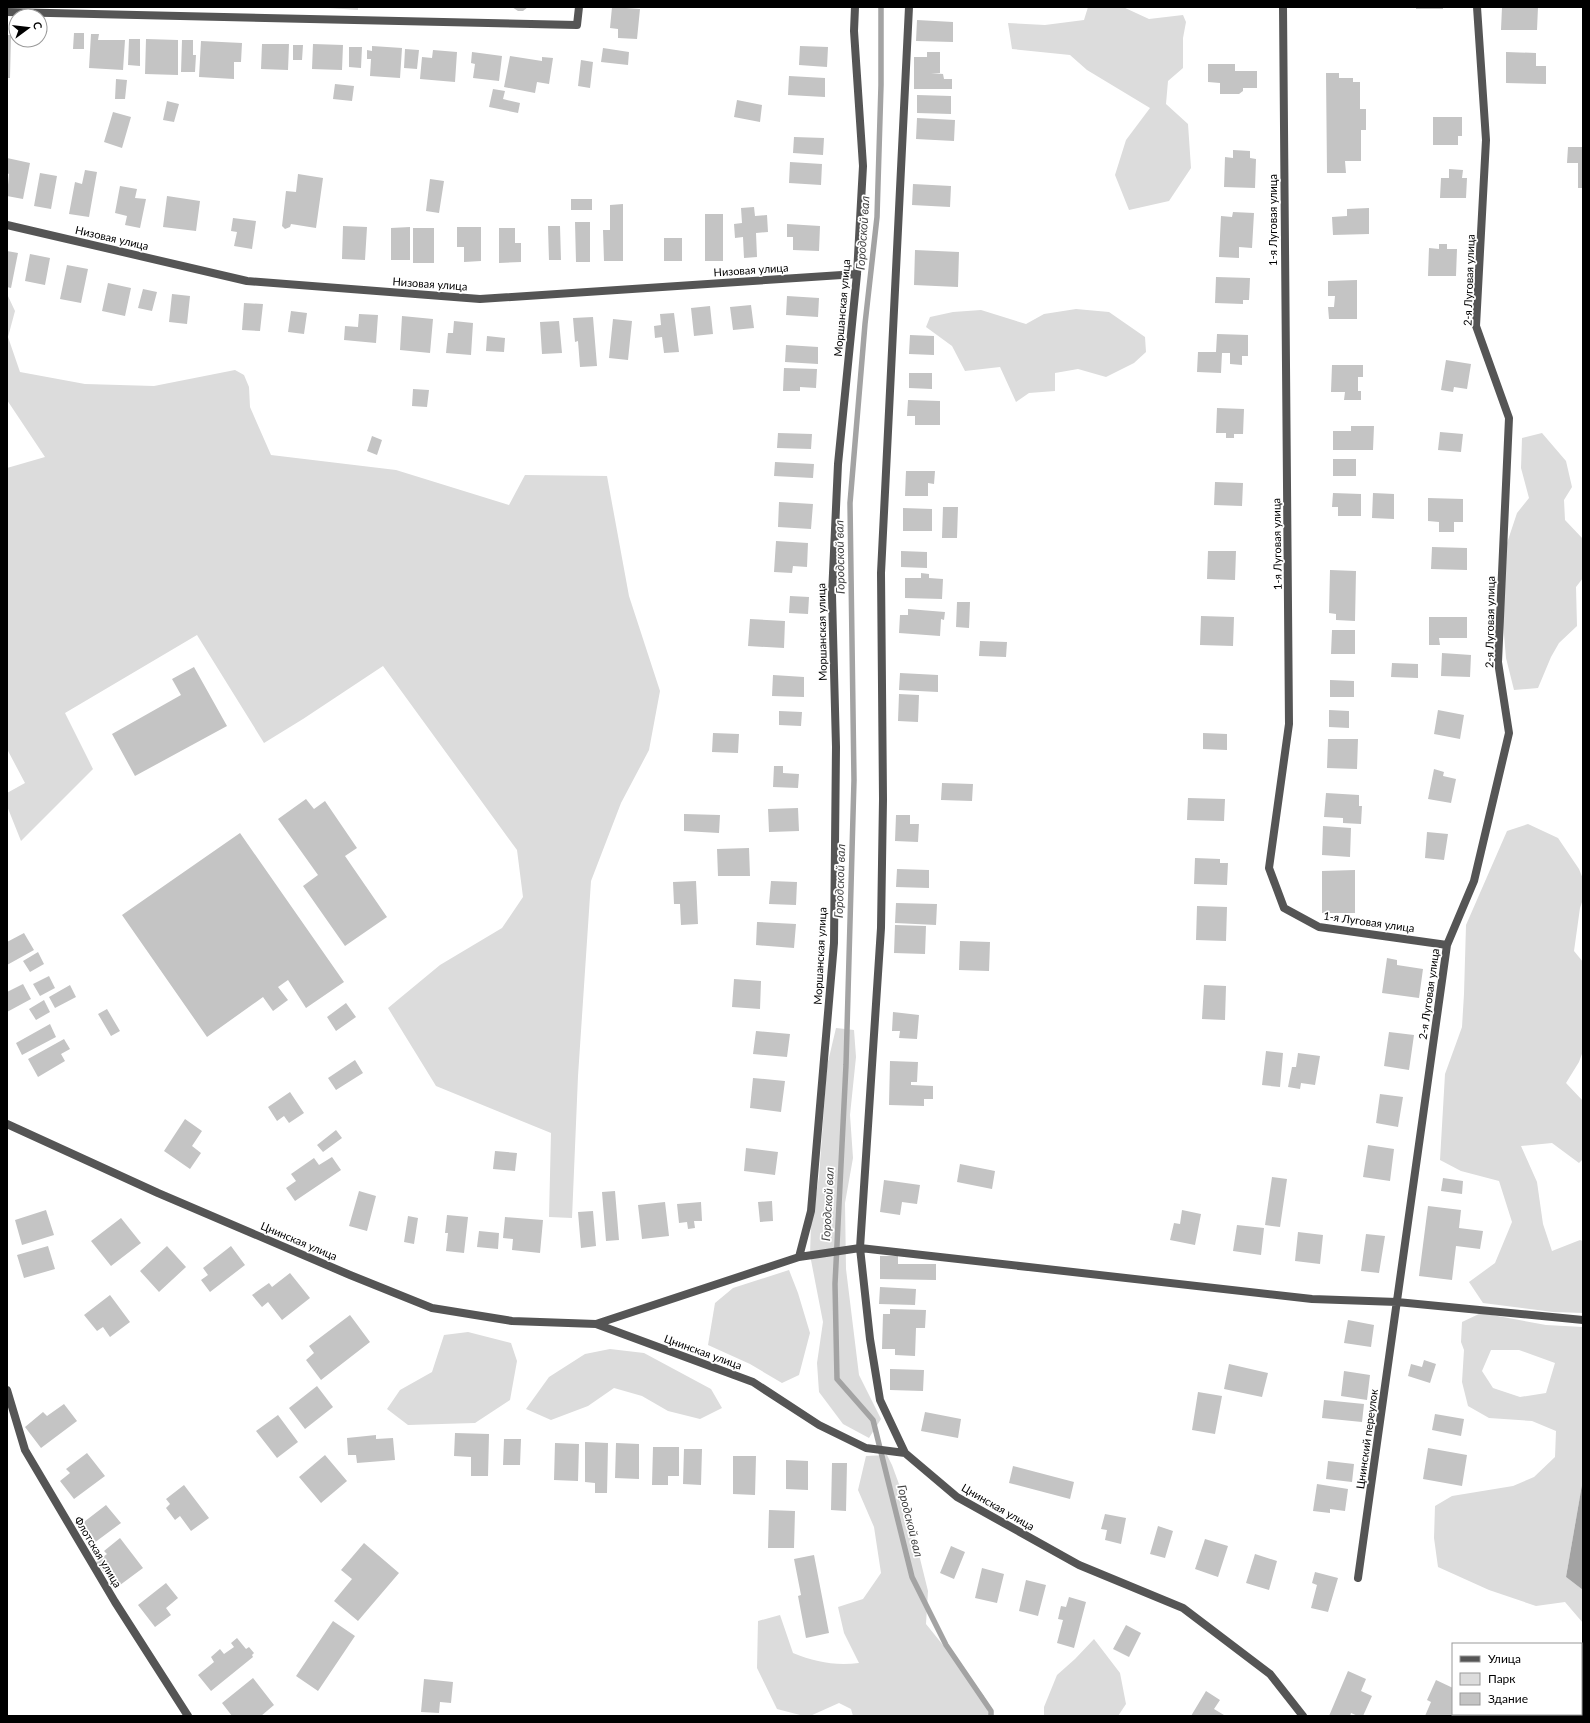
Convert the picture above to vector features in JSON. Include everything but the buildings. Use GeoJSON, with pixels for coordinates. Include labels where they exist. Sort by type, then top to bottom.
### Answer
{"type":"FeatureCollection","features":[{"type":"Feature","properties":{"kind":"street"},"geometry":{"type":"LineString","coordinates":[[7,12],[577,25],[579,7]]}},
{"type":"Feature","properties":{"kind":"street","name":"Моршанская улица"},"geometry":{"type":"LineString","coordinates":[[799,1257],[811,1211],[834,944],[836,747],[832,596],[838,464],[857,274],[863,166],[854,31],[855,7]]}},
{"type":"Feature","properties":{"kind":"street"},"geometry":{"type":"LineString","coordinates":[[905,1453],[880,1400],[870,1339],[860,1248],[882,928],[883,799],[881,573],[909,7]]}},
{"type":"Feature","properties":{"kind":"street","name":"1-я Луговая улица"},"geometry":{"type":"LineString","coordinates":[[1283,7],[1289,724],[1270,868],[1284,908],[1319,927],[1447,945]]}},
{"type":"Feature","properties":{"kind":"street","name":"2-я Луговая улица"},"geometry":{"type":"LineString","coordinates":[[1397,1302],[1447,945],[1474,881],[1509,733],[1498,662],[1509,418],[1476,326],[1486,140],[1477,7]]}},
{"type":"Feature","properties":{"kind":"street","name":"Низовая улица"},"geometry":{"type":"LineString","coordinates":[[7,226],[247,281],[480,299],[857,274]]}},
{"type":"Feature","properties":{"kind":"street","name":"Цнинская улица"},"geometry":{"type":"LineString","coordinates":[[7,1124],[158,1193],[432,1308],[512,1321],[596,1324],[753,1382],[819,1425],[866,1448],[905,1453],[957,1497],[1079,1564],[1183,1608],[1270,1674],[1303,1716]]}},
{"type":"Feature","properties":{"kind":"street","name":"Цнинская улица"},"geometry":{"type":"LineString","coordinates":[[596,1324],[799,1257],[860,1248],[1312,1299],[1397,1302],[1583,1320]]}},
{"type":"Feature","properties":{"kind":"street","name":"Цнинский переулок"},"geometry":{"type":"LineString","coordinates":[[1358,1578],[1397,1302]]}},
{"type":"Feature","properties":{"kind":"street","name":"Флотская улица"},"geometry":{"type":"LineString","coordinates":[[7,1390],[25,1450],[115,1602],[188,1716]]}},
{"type":"Feature","properties":{"kind":"green space"},"geometry":{"type":"Polygon","coordinates":[[[314,7],[358,7],[358,10],[314,7]]]}},
{"type":"Feature","properties":{"kind":"green space"},"geometry":{"type":"Polygon","coordinates":[[[1088,7],[1123,7],[1149,19],[1183,15],[1186,22],[1183,38],[1183,68],[1168,81],[1166,104],[1188,124],[1191,168],[1169,201],[1129,210],[1115,175],[1126,140],[1150,108],[1087,70],[1070,55],[1012,49],[1008,23],[1045,25],[1084,20],[1088,7]]]}},
{"type":"Feature","properties":{"kind":"green space"},"geometry":{"type":"Polygon","coordinates":[[[7,294],[15,311],[8,337],[20,372],[85,384],[154,386],[235,370],[244,375],[249,387],[250,407],[271,455],[396,470],[509,505],[525,475],[607,476],[629,596],[660,691],[649,750],[621,803],[591,881],[578,1076],[572,1218],[549,1217],[551,1133],[436,1086],[388,1008],[440,965],[502,928],[523,897],[517,850],[383,666],[264,743],[197,635],[65,713],[93,769],[21,841],[7,806],[7,793],[25,783],[7,749],[7,468],[45,457],[7,400],[7,294]]]}},
{"type":"Feature","properties":{"kind":"green space"},"geometry":{"type":"Polygon","coordinates":[[[1076,309],[1109,312],[1145,337],[1146,352],[1134,363],[1106,377],[1078,369],[1055,373],[1055,391],[1029,393],[1016,402],[1000,367],[965,371],[952,346],[926,327],[930,317],[953,312],[981,310],[1026,324],[1044,314],[1076,309]]]}},
{"type":"Feature","properties":{"kind":"green space"},"geometry":{"type":"Polygon","coordinates":[[[1542,433],[1566,461],[1572,487],[1564,500],[1565,520],[1583,539],[1583,578],[1576,587],[1577,626],[1559,643],[1551,657],[1538,688],[1514,690],[1506,658],[1501,599],[1505,549],[1517,513],[1529,498],[1521,468],[1522,438],[1542,433]]]}},
{"type":"Feature","properties":{"kind":"green space"},"geometry":{"type":"Polygon","coordinates":[[[1528,824],[1558,838],[1579,869],[1583,879],[1583,899],[1580,908],[1574,951],[1583,962],[1583,1051],[1579,1062],[1566,1083],[1583,1101],[1583,1159],[1579,1163],[1552,1143],[1521,1146],[1537,1182],[1543,1224],[1552,1251],[1580,1240],[1583,1241],[1583,1313],[1553,1312],[1483,1303],[1469,1282],[1495,1263],[1512,1222],[1499,1181],[1461,1171],[1440,1160],[1445,1074],[1462,1027],[1466,925],[1507,831],[1528,824]]]}},
{"type":"Feature","properties":{"kind":"green space"},"geometry":{"type":"Polygon","coordinates":[[[836,1028],[854,1030],[856,1057],[850,1115],[853,1158],[845,1203],[846,1269],[859,1375],[881,1419],[869,1438],[843,1424],[819,1392],[817,1363],[823,1322],[810,1255],[811,1224],[819,1177],[827,1066],[836,1028]]]}},
{"type":"Feature","properties":{"kind":"green space"},"geometry":{"type":"Polygon","coordinates":[[[789,1270],[798,1293],[810,1333],[799,1375],[782,1383],[750,1364],[708,1345],[715,1303],[733,1288],[789,1270]]]}},
{"type":"Feature","properties":{"kind":"green space"},"geometry":{"type":"Polygon","coordinates":[[[1481,1313],[1546,1325],[1583,1327],[1583,1479],[1566,1577],[1583,1590],[1583,1623],[1565,1602],[1536,1606],[1489,1590],[1438,1567],[1434,1538],[1435,1506],[1452,1496],[1513,1486],[1534,1477],[1555,1457],[1556,1431],[1532,1421],[1489,1418],[1468,1406],[1462,1382],[1464,1350],[1461,1342],[1462,1322],[1481,1313]],[[1491,1350],[1482,1371],[1493,1388],[1520,1397],[1546,1393],[1555,1363],[1519,1350],[1491,1350]]]}},
{"type":"Feature","properties":{"kind":"green space"},"geometry":{"type":"Polygon","coordinates":[[[468,1332],[511,1343],[517,1361],[510,1400],[475,1423],[408,1425],[387,1409],[400,1390],[432,1372],[444,1335],[468,1332]]]}},
{"type":"Feature","properties":{"kind":"green space"},"geometry":{"type":"Polygon","coordinates":[[[610,1349],[644,1353],[711,1389],[722,1408],[700,1419],[668,1411],[642,1396],[614,1388],[588,1406],[551,1420],[526,1409],[549,1377],[585,1354],[610,1349]]]}},
{"type":"Feature","properties":{"kind":"green space"},"geometry":{"type":"Polygon","coordinates":[[[887,1455],[907,1506],[928,1591],[926,1624],[984,1696],[989,1716],[853,1716],[851,1709],[839,1703],[810,1716],[804,1716],[777,1709],[757,1668],[758,1621],[780,1615],[793,1653],[809,1659],[825,1662],[842,1664],[859,1663],[844,1633],[838,1607],[863,1599],[881,1573],[874,1527],[858,1490],[866,1456],[887,1455]]]}},
{"type":"Feature","properties":{"kind":"green space"},"geometry":{"type":"Polygon","coordinates":[[[1094,1639],[1120,1673],[1126,1704],[1118,1716],[1044,1716],[1044,1707],[1057,1675],[1094,1639]]]}},
{"type":"Feature","properties":{"kind":"shaded area"},"geometry":{"type":"Polygon","coordinates":[[[1583,1479],[1583,1590],[1566,1577],[1583,1479]]]}},
{"type":"Feature","properties":{"kind":"waterway","name":"Городской вал"},"geometry":{"type":"LineString","coordinates":[[881,7],[881,85],[877,217],[865,324],[850,503],[854,780],[846,1065],[835,1284],[837,1379],[873,1420],[912,1577],[946,1645],[991,1711],[991,1716]]}}]}
